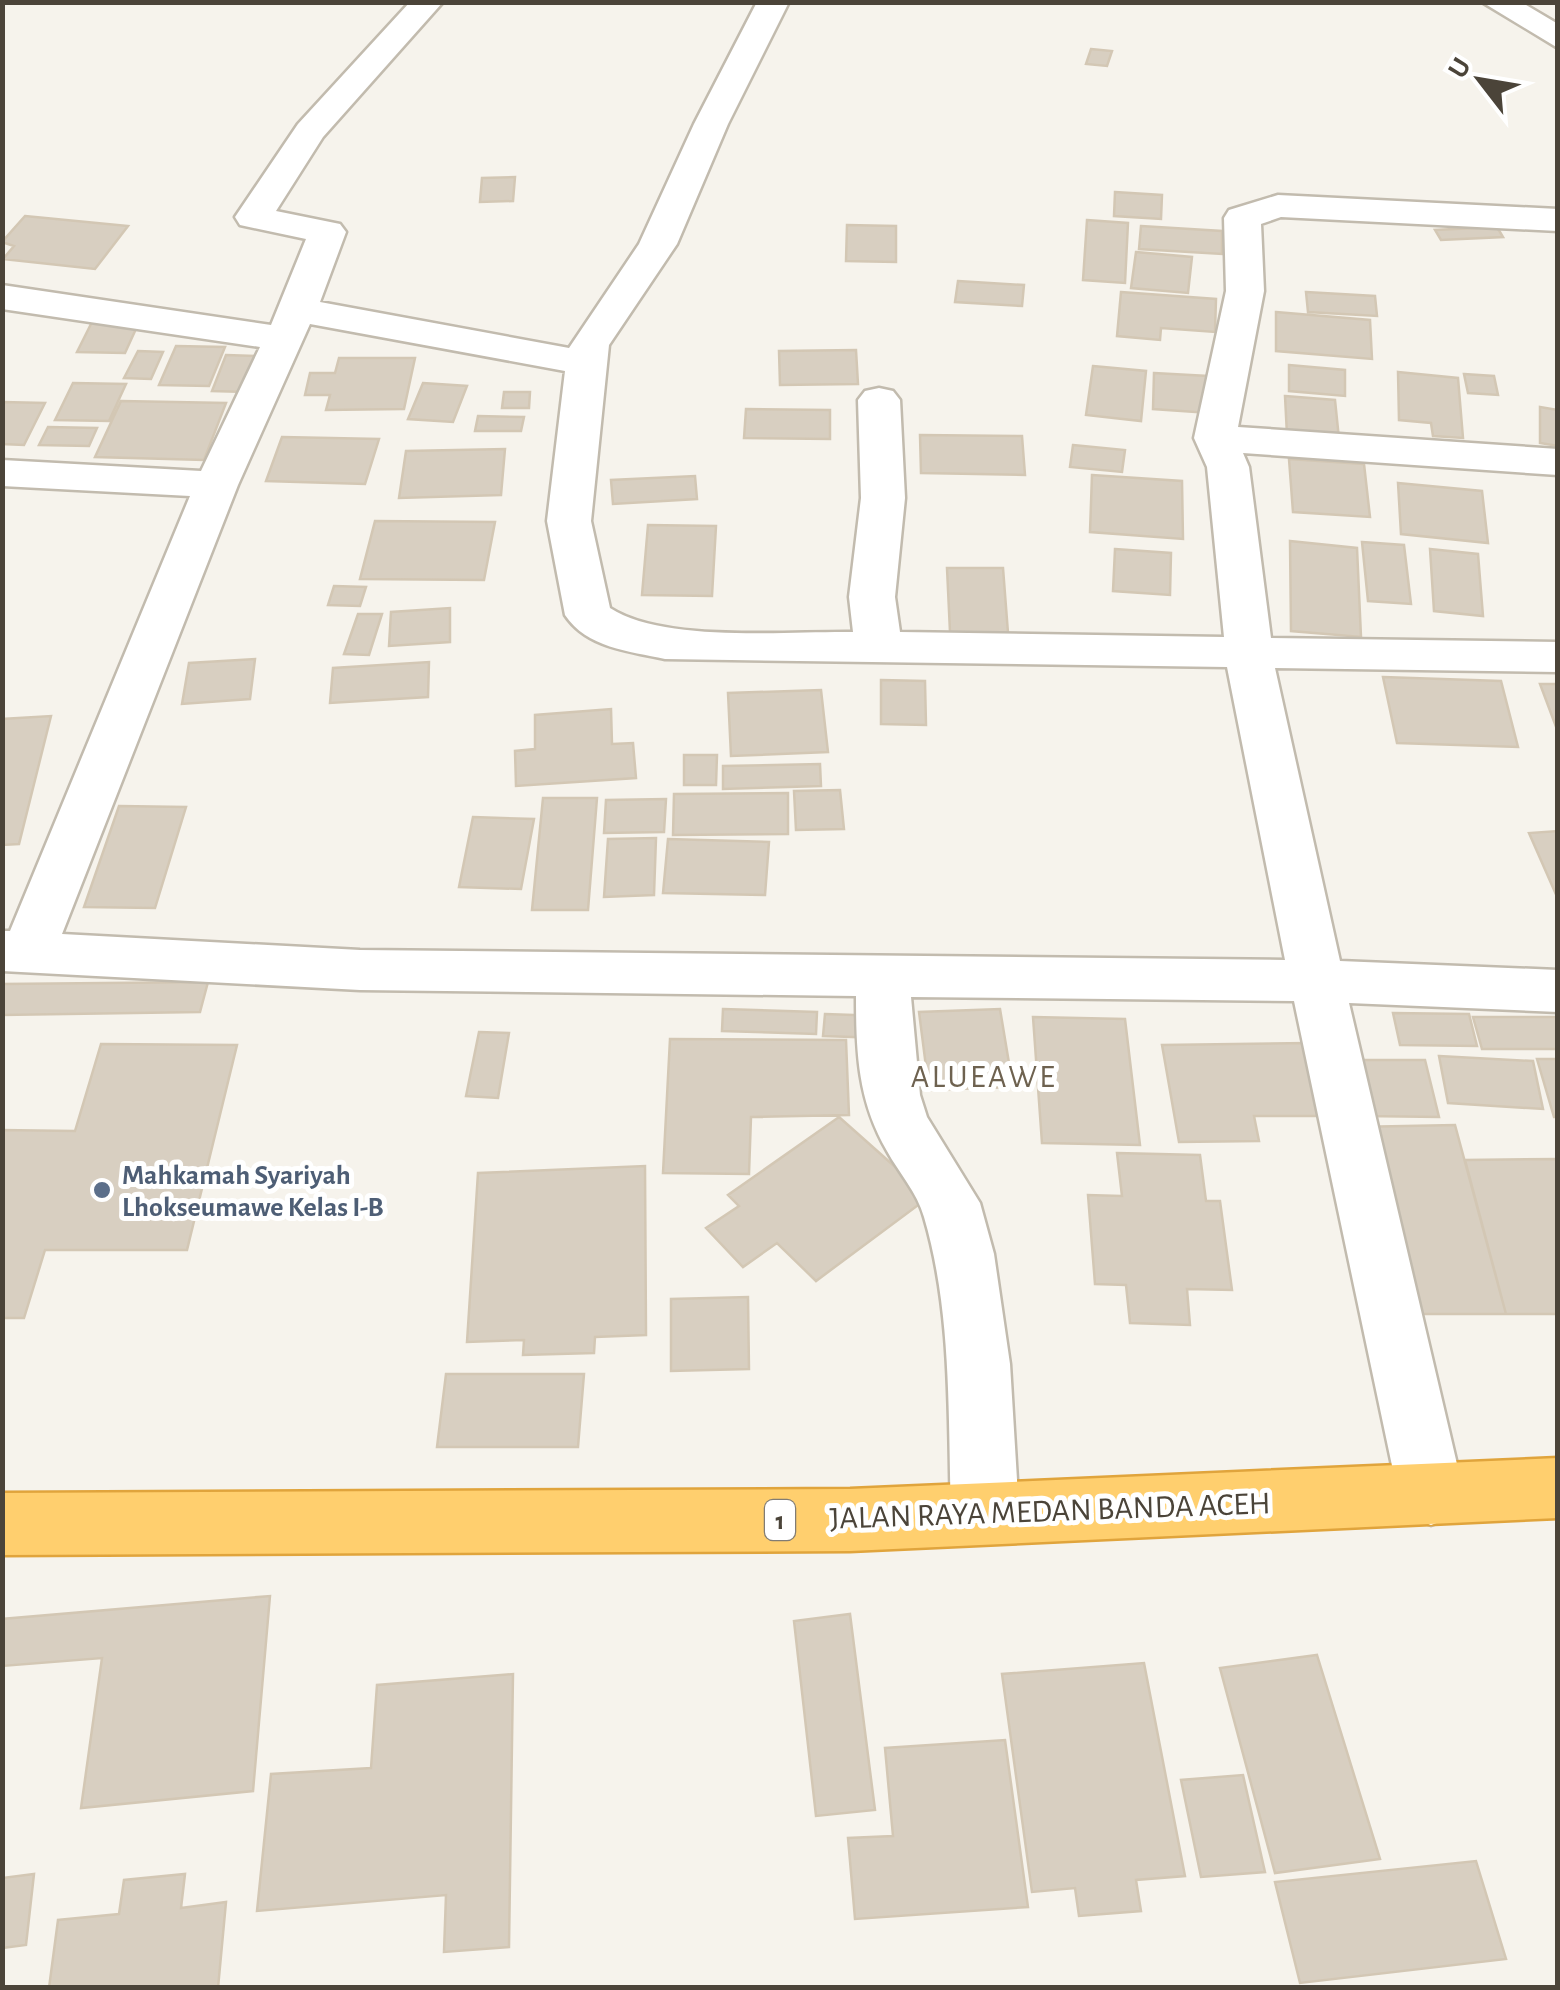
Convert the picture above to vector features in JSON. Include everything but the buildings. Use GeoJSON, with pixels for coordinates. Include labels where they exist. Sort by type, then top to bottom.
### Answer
{"type":"FeatureCollection","features":[{"type":"Feature","properties":{"kind":"highway","name":"JALAN RAYA MEDAN BANDA ACEH"},"geometry":{"type":"LineString","coordinates":[[2,1524],[850,1520],[1558,1488]]}},
{"type":"Feature","properties":{"kind":"street"},"geometry":{"type":"LineString","coordinates":[[428,2],[310,130],[252,212],[253,218],[327,232],[291,325],[216,486],[15,951],[360,970],[1316,981],[1558,992]]}},
{"type":"Feature","properties":{"kind":"street"},"geometry":{"type":"LineString","coordinates":[[773,2],[711,124],[658,244],[589,345],[569,521],[588,615],[616,634],[665,644],[1558,657]]}},
{"type":"Feature","properties":{"kind":"street"},"geometry":{"type":"LineString","coordinates":[[1497,2],[1558,38]]}},
{"type":"Feature","properties":{"kind":"street"},"geometry":{"type":"LineString","coordinates":[[1431,1494],[1316,981],[1248,653],[1228,467],[1215,438],[1245,291],[1242,218],[1278,206],[1558,220]]}},
{"type":"Feature","properties":{"kind":"street"},"geometry":{"type":"LineString","coordinates":[[2,297],[291,325],[386,323],[586,363]]}},
{"type":"Feature","properties":{"kind":"street"},"geometry":{"type":"LineString","coordinates":[[878,645],[872,597],[883,498],[879,400]]}},
{"type":"Feature","properties":{"kind":"street"},"geometry":{"type":"LineString","coordinates":[[1215,438],[1558,462]]}},
{"type":"Feature","properties":{"kind":"street"},"geometry":{"type":"LineString","coordinates":[[2,473],[216,486]]}},
{"type":"Feature","properties":{"kind":"street"},"geometry":{"type":"LineString","coordinates":[[883,975],[888,1087],[897,1115],[936,1174],[955,1215],[974,1326],[985,1513]]}},
{"type":"Feature","properties":{"kind":"place","name":"Mahkamah Syariyah Lhokseumawe Kelas I-B"},"geometry":{"type":"Point","coordinates":[102,1190]}},
{"type":"Feature","properties":{"kind":"district","name":"ALUEAWE"},"geometry":{"type":"Point","coordinates":[984,1076]}}]}
